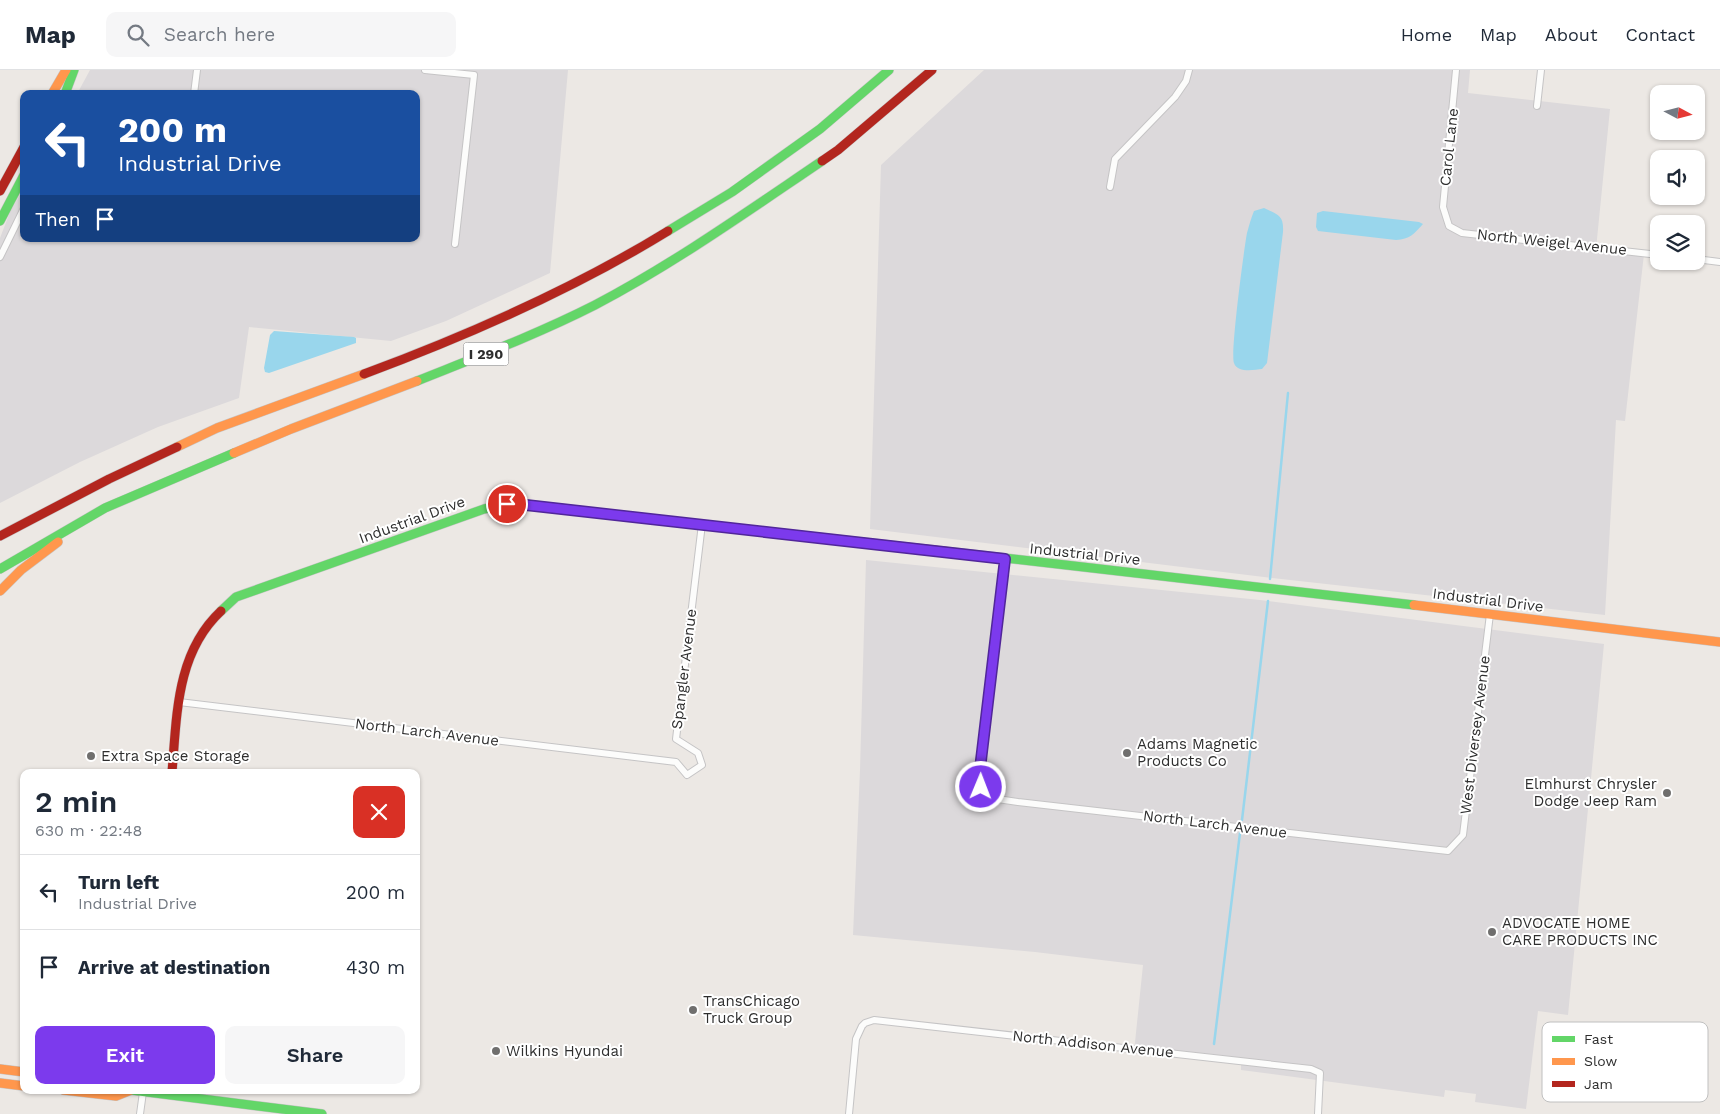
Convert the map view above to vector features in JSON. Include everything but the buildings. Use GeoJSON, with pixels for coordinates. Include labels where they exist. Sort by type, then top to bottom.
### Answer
{"type":"FeatureCollection","features":[{"type":"Feature","properties":{"kind":"main road"},"geometry":{"type":"LineString","coordinates":[[54,90],[66,70]]}},
{"type":"Feature","properties":{"kind":"main road"},"geometry":{"type":"LineString","coordinates":[[66,90],[74,70]]}},
{"type":"Feature","properties":{"kind":"main road","name":"I 290"},"geometry":{"type":"LineString","coordinates":[[0,536],[109,479],[217,428],[485,326],[582,280],[732,192],[820,129],[889,70]]}},
{"type":"Feature","properties":{"kind":"main road","name":"I 290"},"geometry":{"type":"LineString","coordinates":[[0,568],[105,508],[291,429],[504,347],[594,305],[659,270],[838,150],[932,70]]}},
{"type":"Feature","properties":{"kind":"main road"},"geometry":{"type":"LineString","coordinates":[[0,191],[20,154]]}},
{"type":"Feature","properties":{"kind":"main road"},"geometry":{"type":"LineString","coordinates":[[0,221],[20,183]]}},
{"type":"Feature","properties":{"kind":"main road","name":"Industrial Drive"},"geometry":{"type":"LineString","coordinates":[[172,769],[179,702],[190,654],[206,627],[236,598],[484,509],[507,504],[702,524],[1720,642]]}},
{"type":"Feature","properties":{"kind":"main road"},"geometry":{"type":"LineString","coordinates":[[0,591],[21,570],[105,508]]}},
{"type":"Feature","properties":{"kind":"main road"},"geometry":{"type":"LineString","coordinates":[[0,1069],[20,1072]]}},
{"type":"Feature","properties":{"kind":"main road"},"geometry":{"type":"LineString","coordinates":[[0,1083],[20,1086]]}},
{"type":"Feature","properties":{"kind":"main road"},"geometry":{"type":"LineString","coordinates":[[98,1094],[116,1096],[121,1094]]}},
{"type":"Feature","properties":{"kind":"main road"},"geometry":{"type":"LineString","coordinates":[[167,1094],[322,1114]]}},
{"type":"Feature","properties":{"kind":"street"},"geometry":{"type":"LineString","coordinates":[[194,90],[197,70]]}},
{"type":"Feature","properties":{"kind":"street"},"geometry":{"type":"LineString","coordinates":[[425,70],[474,75],[455,244]]}},
{"type":"Feature","properties":{"kind":"street"},"geometry":{"type":"LineString","coordinates":[[1110,187],[1115,159],[1175,97],[1186,81],[1189,70]]}},
{"type":"Feature","properties":{"kind":"street","name":"Carol Lane"},"geometry":{"type":"LineString","coordinates":[[1448,222],[1443,206],[1456,70]]}},
{"type":"Feature","properties":{"kind":"street"},"geometry":{"type":"LineString","coordinates":[[1537,106],[1541,70]]}},
{"type":"Feature","properties":{"kind":"street"},"geometry":{"type":"LineString","coordinates":[[0,257],[20,216]]}},
{"type":"Feature","properties":{"kind":"street","name":"North Weigel Avenue"},"geometry":{"type":"LineString","coordinates":[[1448,222],[1449,226],[1462,233],[1650,254]]}},
{"type":"Feature","properties":{"kind":"street"},"geometry":{"type":"LineString","coordinates":[[1705,260],[1720,262]]}},
{"type":"Feature","properties":{"kind":"street","name":"Spangler Avenue"},"geometry":{"type":"LineString","coordinates":[[676,762],[686,775],[702,765],[698,753],[676,739],[702,524]]}},
{"type":"Feature","properties":{"kind":"street","name":"North Larch Avenue"},"geometry":{"type":"LineString","coordinates":[[1005,559],[979,777],[984,794],[991,798],[1018,802],[1448,851]]}},
{"type":"Feature","properties":{"kind":"street","name":"West Diversey Avenue"},"geometry":{"type":"LineString","coordinates":[[1448,851],[1463,835],[1490,614]]}},
{"type":"Feature","properties":{"kind":"street","name":"North Larch Avenue"},"geometry":{"type":"LineString","coordinates":[[179,702],[676,762]]}},
{"type":"Feature","properties":{"kind":"street","name":"North Addison Avenue"},"geometry":{"type":"LineString","coordinates":[[849,1114],[858,1031],[865,1022],[874,1020],[1311,1069],[1320,1073],[1318,1114]]}},
{"type":"Feature","properties":{"kind":"street"},"geometry":{"type":"LineString","coordinates":[[140,1114],[143,1094]]}},
{"type":"Feature","properties":{"kind":"shaded area"},"geometry":{"type":"Polygon","coordinates":[[[90,70],[568,70],[550,273],[446,321],[391,341],[249,327],[239,398],[158,427],[80,462],[0,503],[0,238],[10,212],[20,195],[20,242],[420,242],[420,90],[79,90],[90,70]]]}},
{"type":"Feature","properties":{"kind":"shaded area"},"geometry":{"type":"Polygon","coordinates":[[[984,70],[1470,70],[1468,93],[1610,109],[1596,249],[1644,254],[1625,421],[1616,420],[1605,615],[1264,577],[870,529],[881,165],[984,70]]]}},
{"type":"Feature","properties":{"kind":"shaded area"},"geometry":{"type":"Polygon","coordinates":[[[866,560],[1260,600],[1604,644],[1568,1015],[1538,1011],[1526,1109],[1475,1102],[1476,1094],[1445,1090],[1444,1097],[1241,1070],[1241,1064],[1134,1052],[1143,965],[1035,952],[853,935],[866,560]]]}},
{"type":"Feature","properties":{"kind":"water"},"geometry":{"type":"Polygon","coordinates":[[[1264,208],[1279,216],[1283,232],[1267,363],[1262,369],[1242,370],[1234,363],[1233,355],[1245,243],[1254,211],[1264,208]]]}},
{"type":"Feature","properties":{"kind":"water"},"geometry":{"type":"Polygon","coordinates":[[[1323,211],[1423,224],[1411,235],[1396,240],[1318,231],[1316,227],[1317,213],[1323,211]]]}},
{"type":"Feature","properties":{"kind":"water"},"geometry":{"type":"Polygon","coordinates":[[[274,331],[354,337],[356,338],[356,343],[269,373],[265,372],[264,368],[270,335],[274,331]]]}},
{"type":"Feature","properties":{"kind":"waterway"},"geometry":{"type":"LineString","coordinates":[[1270,579],[1288,393]]}},
{"type":"Feature","properties":{"kind":"waterway"},"geometry":{"type":"LineString","coordinates":[[1242,820],[1268,601]]}},
{"type":"Feature","properties":{"kind":"waterway"},"geometry":{"type":"LineString","coordinates":[[1214,1044],[1240,833]]}},
{"type":"Feature","properties":{"kind":"traffic: fast"},"geometry":{"type":"LineString","coordinates":[[66,90],[74,70]]}},
{"type":"Feature","properties":{"kind":"traffic: fast"},"geometry":{"type":"LineString","coordinates":[[668,231],[732,192],[820,129],[889,70]]}},
{"type":"Feature","properties":{"kind":"traffic: fast"},"geometry":{"type":"LineString","coordinates":[[417,381],[573,316],[625,289],[739,217],[822,161]]}},
{"type":"Feature","properties":{"kind":"traffic: fast"},"geometry":{"type":"LineString","coordinates":[[0,221],[20,183]]}},
{"type":"Feature","properties":{"kind":"traffic: fast"},"geometry":{"type":"LineString","coordinates":[[0,569],[105,508],[234,453]]}},
{"type":"Feature","properties":{"kind":"traffic: fast"},"geometry":{"type":"LineString","coordinates":[[221,611],[236,597],[484,509],[507,504],[713,526]]}},
{"type":"Feature","properties":{"kind":"traffic: fast"},"geometry":{"type":"LineString","coordinates":[[952,552],[1414,605]]}},
{"type":"Feature","properties":{"kind":"traffic: fast"},"geometry":{"type":"LineString","coordinates":[[163,1094],[322,1114]]}},
{"type":"Feature","properties":{"kind":"traffic: slow"},"geometry":{"type":"LineString","coordinates":[[54,90],[66,70]]}},
{"type":"Feature","properties":{"kind":"traffic: slow"},"geometry":{"type":"LineString","coordinates":[[177,447],[217,428],[364,374]]}},
{"type":"Feature","properties":{"kind":"traffic: slow"},"geometry":{"type":"LineString","coordinates":[[234,453],[417,381]]}},
{"type":"Feature","properties":{"kind":"traffic: slow"},"geometry":{"type":"LineString","coordinates":[[0,591],[21,570],[58,542]]}},
{"type":"Feature","properties":{"kind":"traffic: slow"},"geometry":{"type":"LineString","coordinates":[[1414,605],[1720,642]]}},
{"type":"Feature","properties":{"kind":"traffic: slow"},"geometry":{"type":"LineString","coordinates":[[0,1069],[20,1072]]}},
{"type":"Feature","properties":{"kind":"traffic: slow"},"geometry":{"type":"LineString","coordinates":[[0,1083],[20,1086]]}},
{"type":"Feature","properties":{"kind":"traffic: slow"},"geometry":{"type":"LineString","coordinates":[[98,1094],[116,1096],[121,1094]]}},
{"type":"Feature","properties":{"kind":"traffic: jam"},"geometry":{"type":"LineString","coordinates":[[822,161],[838,150],[932,70]]}},
{"type":"Feature","properties":{"kind":"traffic: jam"},"geometry":{"type":"LineString","coordinates":[[0,191],[20,154]]}},
{"type":"Feature","properties":{"kind":"traffic: jam"},"geometry":{"type":"LineString","coordinates":[[364,374],[442,344],[519,310],[595,273],[668,231]]}},
{"type":"Feature","properties":{"kind":"traffic: jam"},"geometry":{"type":"LineString","coordinates":[[0,536],[109,479],[177,447]]}},
{"type":"Feature","properties":{"kind":"traffic: jam"},"geometry":{"type":"LineString","coordinates":[[713,526],[952,552]]}},
{"type":"Feature","properties":{"kind":"traffic: jam"},"geometry":{"type":"LineString","coordinates":[[172,769],[178,707],[187,665],[195,646],[206,628],[221,611]]}},
{"type":"Feature","properties":{"kind":"place","name":"Adams Magnetic Products Co"},"geometry":{"type":"Point","coordinates":[1127,753]}},
{"type":"Feature","properties":{"kind":"place","name":"Extra Space Storage"},"geometry":{"type":"Point","coordinates":[91,756]}},
{"type":"Feature","properties":{"kind":"place","name":"Elmhurst Chrysler Dodge Jeep Ram"},"geometry":{"type":"Point","coordinates":[1667,793]}},
{"type":"Feature","properties":{"kind":"place","name":"ADVOCATE HOME CARE PRODUCTS INC"},"geometry":{"type":"Point","coordinates":[1492,932]}},
{"type":"Feature","properties":{"kind":"place","name":"TransChicago Truck Group"},"geometry":{"type":"Point","coordinates":[693,1010]}},
{"type":"Feature","properties":{"kind":"place","name":"Wilkins Hyundai"},"geometry":{"type":"Point","coordinates":[496,1051]}},
{"type":"Feature","properties":{"kind":"route"},"geometry":{"type":"LineString","coordinates":[[507,504],[702,524],[1005,559],[979,777],[981,787]]}}]}
